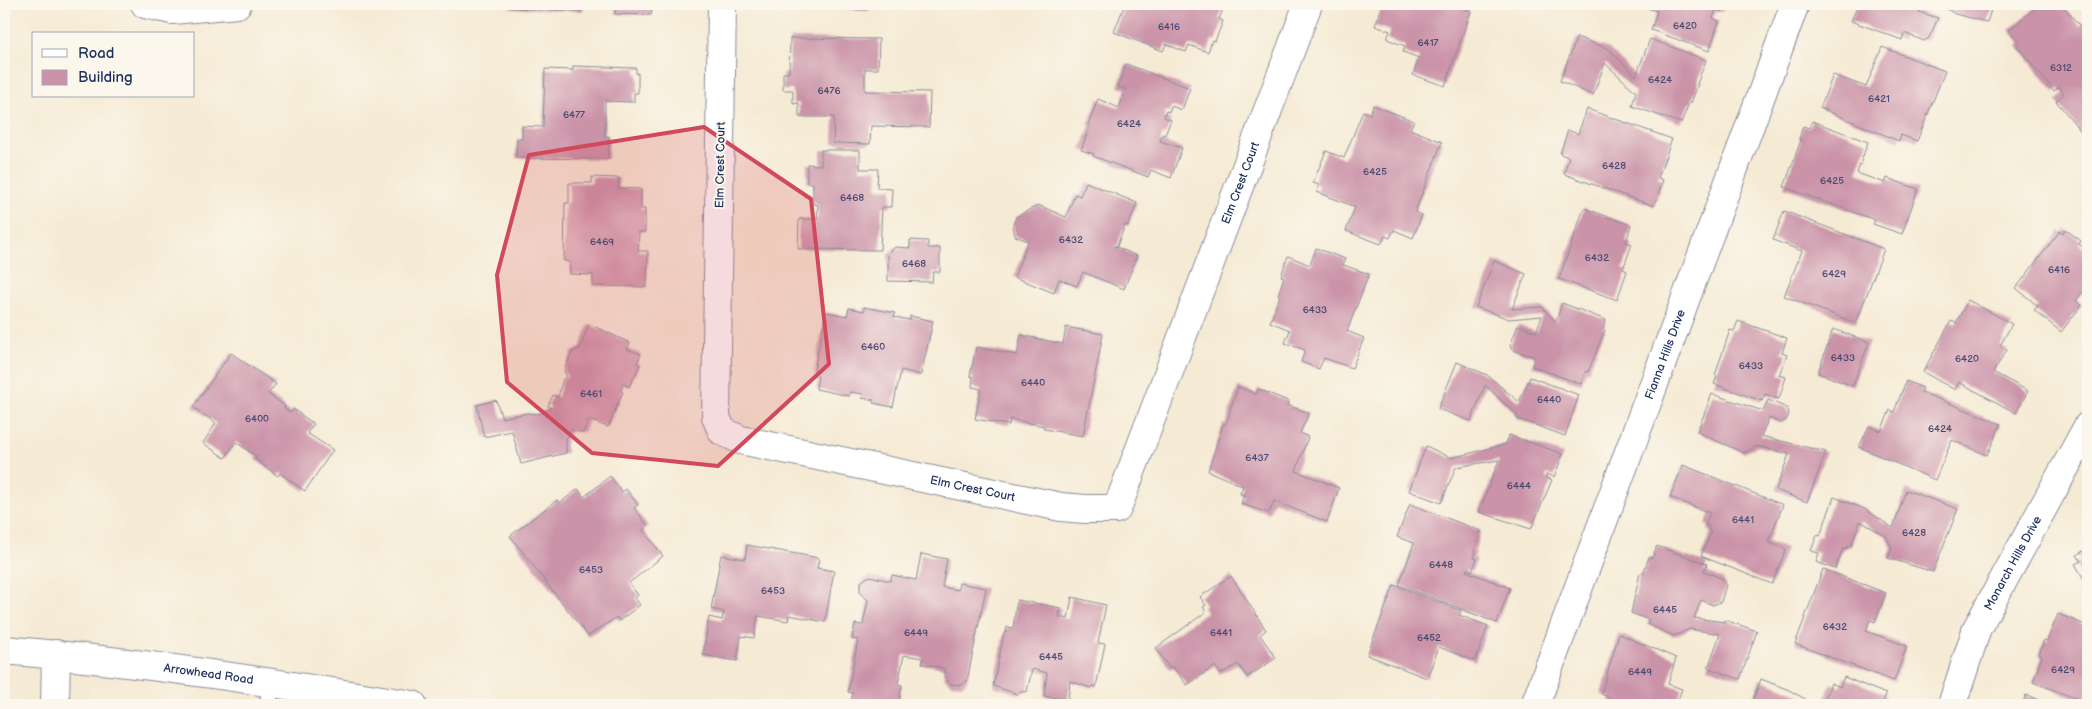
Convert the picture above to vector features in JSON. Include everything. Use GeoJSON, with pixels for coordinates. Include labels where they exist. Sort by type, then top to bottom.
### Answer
{"type":"FeatureCollection","features":[{"type":"Feature","properties":{"kind":"street"},"geometry":{"type":"LineString","coordinates":[[145,4],[172,10],[237,4]]}},
{"type":"Feature","properties":{"kind":"street","name":"Elm Crest Court"},"geometry":{"type":"LineString","coordinates":[[722,4],[716,417],[722,431],[741,440],[1061,507],[1117,509],[1308,4]]}},
{"type":"Feature","properties":{"kind":"street","name":"Fianna Hills Drive"},"geometry":{"type":"LineString","coordinates":[[1535,705],[1795,4]]}},
{"type":"Feature","properties":{"kind":"street","name":"Monarch Hills Drive"},"geometry":{"type":"LineString","coordinates":[[1952,705],[1977,628],[2088,426]]}},
{"type":"Feature","properties":{"kind":"street","name":"Arrowhead Road"},"geometry":{"type":"LineString","coordinates":[[4,650],[56,654],[269,694],[413,705]]}},
{"type":"Feature","properties":{"kind":"street"},"geometry":{"type":"LineString","coordinates":[[55,705],[56,654]]}},
{"type":"Feature","properties":{"kind":"highlighted area"},"geometry":{"type":"Polygon","coordinates":[[[704,127],[811,199],[829,364],[718,466],[592,453],[507,382],[497,275],[529,155],[704,127]]]}},
{"type":"Feature","properties":{"kind":"building"},"geometry":{"type":"Polygon","coordinates":[[[511,4],[583,4],[583,11],[510,8],[511,4]]]}},
{"type":"Feature","properties":{"kind":"building"},"geometry":{"type":"Polygon","coordinates":[[[616,4],[653,4],[651,15],[615,14],[616,4]]]}},
{"type":"Feature","properties":{"kind":"building"},"geometry":{"type":"Polygon","coordinates":[[[803,4],[868,4],[868,10],[803,8],[803,4]]]}},
{"type":"Feature","properties":{"kind":"building"},"geometry":{"type":"Polygon","coordinates":[[[1125,4],[1225,4],[1219,19],[1223,21],[1215,41],[1212,40],[1208,52],[1189,45],[1186,52],[1166,44],[1163,51],[1114,32],[1125,4]]]}},
{"type":"Feature","properties":{"kind":"building"},"geometry":{"type":"Polygon","coordinates":[[[1383,4],[1391,6],[1392,4],[1463,4],[1462,8],[1471,11],[1445,86],[1413,75],[1419,58],[1403,52],[1405,46],[1387,39],[1390,31],[1375,26],[1383,4]]]}},
{"type":"Feature","properties":{"kind":"building"},"geometry":{"type":"Polygon","coordinates":[[[1649,4],[1725,4],[1722,12],[1716,10],[1713,18],[1719,21],[1709,51],[1651,30],[1657,11],[1647,8],[1649,4]]]}},
{"type":"Feature","properties":{"kind":"building"},"geometry":{"type":"Polygon","coordinates":[[[1854,4],[1922,4],[1919,12],[1938,18],[1929,38],[1924,41],[1904,33],[1902,40],[1851,21],[1857,7],[1853,6],[1854,4]]]}},
{"type":"Feature","properties":{"kind":"building"},"geometry":{"type":"Polygon","coordinates":[[[1939,4],[1993,4],[1987,22],[1955,14],[1939,4]]]}},
{"type":"Feature","properties":{"kind":"building"},"geometry":{"type":"Polygon","coordinates":[[[2040,4],[2061,4],[2080,26],[2088,19],[2088,140],[2056,101],[2064,94],[2059,87],[2054,91],[2017,46],[2020,43],[2009,30],[2040,4]]]}},
{"type":"Feature","properties":{"kind":"building"},"geometry":{"type":"Polygon","coordinates":[[[1577,37],[1609,49],[1636,76],[1650,39],[1706,60],[1691,103],[1689,103],[1681,123],[1632,106],[1636,92],[1605,63],[1593,95],[1560,81],[1577,37]]]}},
{"type":"Feature","properties":{"kind":"building"},"geometry":{"type":"Polygon","coordinates":[[[790,38],[879,39],[878,69],[865,69],[865,91],[930,92],[929,127],[871,126],[870,144],[833,143],[834,117],[799,117],[799,103],[793,104],[793,90],[783,90],[783,73],[789,73],[790,38]]]}},
{"type":"Feature","properties":{"kind":"building"},"geometry":{"type":"Polygon","coordinates":[[[1882,47],[1945,71],[1917,141],[1901,135],[1899,141],[1820,108],[1833,75],[1866,87],[1882,47]]]}},
{"type":"Feature","properties":{"kind":"building"},"geometry":{"type":"Polygon","coordinates":[[[1126,64],[1190,88],[1182,110],[1171,106],[1169,112],[1166,111],[1164,117],[1171,120],[1165,135],[1163,134],[1160,141],[1182,148],[1171,178],[1151,170],[1148,177],[1081,150],[1098,99],[1119,108],[1126,89],[1118,87],[1126,64]]]}},
{"type":"Feature","properties":{"kind":"building"},"geometry":{"type":"Polygon","coordinates":[[[573,66],[636,68],[636,74],[638,73],[638,93],[634,93],[634,102],[605,101],[605,136],[609,136],[608,159],[516,158],[517,139],[522,139],[522,126],[543,127],[545,69],[573,70],[573,66]]]}},
{"type":"Feature","properties":{"kind":"building"},"geometry":{"type":"Polygon","coordinates":[[[1373,105],[1414,121],[1410,129],[1442,142],[1415,212],[1422,215],[1413,238],[1394,230],[1390,238],[1385,236],[1381,244],[1346,231],[1355,207],[1317,192],[1319,185],[1313,183],[1326,151],[1344,158],[1363,111],[1370,114],[1373,105]]]}},
{"type":"Feature","properties":{"kind":"building"},"geometry":{"type":"Polygon","coordinates":[[[1587,109],[1672,139],[1658,178],[1663,180],[1654,206],[1564,174],[1569,157],[1560,154],[1568,130],[1578,134],[1587,109]]]}},
{"type":"Feature","properties":{"kind":"building"},"geometry":{"type":"Polygon","coordinates":[[[1812,121],[1868,142],[1857,173],[1885,183],[1887,178],[1918,189],[1902,234],[1873,224],[1875,220],[1784,187],[1801,140],[1799,139],[1803,126],[1809,128],[1812,121]]]}},
{"type":"Feature","properties":{"kind":"building"},"geometry":{"type":"Polygon","coordinates":[[[821,150],[860,150],[860,169],[878,169],[877,188],[892,189],[891,207],[882,207],[880,250],[798,249],[799,219],[817,219],[818,205],[813,204],[813,183],[807,183],[807,164],[821,165],[821,150]]]}},
{"type":"Feature","properties":{"kind":"building"},"geometry":{"type":"Polygon","coordinates":[[[592,177],[619,178],[618,188],[641,189],[641,209],[645,209],[645,232],[639,232],[638,251],[648,251],[647,287],[593,286],[593,275],[570,274],[570,262],[564,261],[565,203],[569,203],[569,183],[592,183],[592,177]]]}},
{"type":"Feature","properties":{"kind":"building"},"geometry":{"type":"Polygon","coordinates":[[[1086,182],[1137,203],[1128,226],[1125,225],[1117,246],[1114,246],[1137,256],[1124,289],[1083,272],[1077,286],[1059,279],[1054,293],[1014,277],[1028,241],[1015,236],[1013,225],[1016,217],[1038,205],[1066,217],[1075,194],[1080,196],[1086,182]]]}},
{"type":"Feature","properties":{"kind":"building"},"geometry":{"type":"Polygon","coordinates":[[[1584,208],[1631,225],[1626,242],[1632,244],[1623,269],[1627,271],[1617,300],[1559,279],[1584,208]]]}},
{"type":"Feature","properties":{"kind":"building"},"geometry":{"type":"Polygon","coordinates":[[[1784,211],[1884,249],[1856,323],[1784,296],[1802,251],[1773,240],[1784,211]]]}},
{"type":"Feature","properties":{"kind":"building"},"geometry":{"type":"Polygon","coordinates":[[[2065,229],[2081,241],[2079,244],[2088,251],[2088,289],[2086,288],[2076,301],[2082,305],[2061,332],[2034,310],[2038,306],[2016,288],[2060,231],[2063,233],[2065,229]]]}},
{"type":"Feature","properties":{"kind":"building"},"geometry":{"type":"Polygon","coordinates":[[[910,240],[928,241],[928,248],[940,248],[940,272],[933,272],[932,282],[888,281],[888,254],[895,247],[910,248],[910,240]]]}},
{"type":"Feature","properties":{"kind":"building"},"geometry":{"type":"Polygon","coordinates":[[[1316,248],[1345,259],[1343,265],[1369,274],[1347,331],[1364,338],[1352,368],[1324,358],[1319,369],[1301,362],[1305,350],[1285,343],[1290,330],[1270,322],[1280,296],[1278,295],[1284,277],[1281,276],[1288,256],[1310,265],[1316,248]]]}},
{"type":"Feature","properties":{"kind":"building"},"geometry":{"type":"Polygon","coordinates":[[[1494,261],[1526,274],[1512,309],[1542,307],[1556,322],[1562,303],[1606,320],[1603,329],[1605,330],[1588,372],[1586,371],[1581,384],[1532,366],[1535,357],[1513,350],[1510,346],[1518,325],[1536,332],[1542,316],[1509,319],[1476,307],[1494,261]]]}},
{"type":"Feature","properties":{"kind":"building"},"geometry":{"type":"Polygon","coordinates":[[[1968,300],[2012,324],[2000,346],[2007,350],[1993,372],[2028,391],[2016,413],[1959,382],[1955,390],[1923,372],[1951,321],[1956,323],[1968,300]]]}},
{"type":"Feature","properties":{"kind":"building"},"geometry":{"type":"Polygon","coordinates":[[[864,307],[895,313],[894,317],[910,320],[910,316],[933,321],[921,375],[901,370],[893,407],[873,403],[874,400],[862,398],[863,394],[850,392],[849,396],[816,389],[818,376],[813,375],[826,312],[847,316],[849,308],[864,311],[864,307]]]}},
{"type":"Feature","properties":{"kind":"building"},"geometry":{"type":"Polygon","coordinates":[[[1738,321],[1787,338],[1782,353],[1787,355],[1779,375],[1786,377],[1779,399],[1765,394],[1762,401],[1714,384],[1717,376],[1715,375],[1730,330],[1734,331],[1738,321]]]}},
{"type":"Feature","properties":{"kind":"building"},"geometry":{"type":"Polygon","coordinates":[[[589,324],[630,343],[627,349],[641,354],[637,363],[640,365],[629,387],[623,384],[621,391],[623,392],[608,427],[589,420],[583,433],[571,430],[566,439],[566,453],[521,464],[512,431],[484,437],[477,405],[496,400],[502,418],[527,413],[538,414],[551,408],[548,406],[553,395],[558,397],[563,379],[567,377],[564,370],[572,352],[580,348],[589,324]]]}},
{"type":"Feature","properties":{"kind":"building"},"geometry":{"type":"Polygon","coordinates":[[[1066,327],[1103,334],[1083,436],[1044,429],[1044,426],[1010,419],[1009,425],[975,419],[981,389],[972,387],[973,377],[970,376],[976,347],[1017,355],[1021,335],[1063,344],[1066,327]]]}},
{"type":"Feature","properties":{"kind":"building"},"geometry":{"type":"Polygon","coordinates":[[[1833,329],[1869,342],[1853,386],[1818,373],[1833,329]]]}},
{"type":"Feature","properties":{"kind":"building"},"geometry":{"type":"Polygon","coordinates":[[[231,353],[276,384],[268,394],[285,406],[284,408],[291,413],[293,409],[314,424],[307,433],[333,450],[305,491],[280,473],[278,476],[255,459],[257,457],[236,442],[225,458],[203,443],[216,423],[193,407],[231,353]]]}},
{"type":"Feature","properties":{"kind":"building"},"geometry":{"type":"Polygon","coordinates":[[[1457,362],[1487,375],[1519,402],[1530,377],[1579,395],[1565,436],[1516,418],[1517,415],[1485,385],[1471,421],[1438,409],[1457,362]]]}},
{"type":"Feature","properties":{"kind":"building"},"geometry":{"type":"Polygon","coordinates":[[[1906,381],[1923,388],[1921,392],[2001,424],[1987,455],[1952,440],[1935,480],[1859,447],[1869,426],[1881,431],[1890,410],[1894,412],[1906,381]]]}},
{"type":"Feature","properties":{"kind":"building"},"geometry":{"type":"Polygon","coordinates":[[[1238,387],[1256,394],[1258,389],[1288,401],[1287,405],[1309,413],[1300,433],[1308,437],[1296,471],[1339,488],[1327,522],[1274,501],[1269,513],[1241,504],[1244,495],[1240,494],[1243,486],[1208,471],[1223,424],[1225,425],[1230,414],[1238,387]]]}},
{"type":"Feature","properties":{"kind":"building"},"geometry":{"type":"Polygon","coordinates":[[[1712,394],[1763,411],[1768,400],[1787,408],[1789,414],[1787,419],[1781,423],[1769,418],[1761,436],[1826,452],[1807,502],[1776,490],[1789,454],[1757,446],[1744,453],[1697,432],[1712,394]]]}},
{"type":"Feature","properties":{"kind":"building"},"geometry":{"type":"Polygon","coordinates":[[[1509,435],[1563,454],[1554,477],[1546,474],[1546,478],[1552,480],[1531,529],[1479,512],[1499,460],[1456,467],[1441,503],[1409,491],[1426,446],[1451,458],[1506,444],[1509,435]]]}},
{"type":"Feature","properties":{"kind":"building"},"geometry":{"type":"Polygon","coordinates":[[[1683,465],[1783,505],[1768,542],[1786,549],[1772,584],[1701,556],[1711,532],[1708,530],[1709,526],[1705,525],[1710,513],[1670,497],[1683,465]]]}},
{"type":"Feature","properties":{"kind":"building"},"geometry":{"type":"Polygon","coordinates":[[[610,476],[622,492],[626,489],[638,505],[634,508],[648,526],[643,530],[663,556],[629,583],[638,595],[635,598],[640,605],[619,621],[617,617],[588,636],[510,536],[557,500],[560,503],[578,489],[584,497],[610,476]]]}},
{"type":"Feature","properties":{"kind":"building"},"geometry":{"type":"Polygon","coordinates":[[[1906,490],[1958,509],[1933,572],[1888,558],[1892,548],[1886,536],[1860,521],[1851,546],[1843,549],[1835,569],[1816,562],[1819,553],[1811,551],[1817,535],[1820,536],[1834,497],[1865,509],[1893,528],[1906,490]]]}},
{"type":"Feature","properties":{"kind":"building"},"geometry":{"type":"Polygon","coordinates":[[[1410,504],[1481,531],[1474,552],[1476,552],[1474,558],[1477,559],[1472,571],[1467,569],[1466,571],[1510,588],[1497,623],[1399,585],[1414,543],[1397,537],[1410,504]]]}},
{"type":"Feature","properties":{"kind":"building"},"geometry":{"type":"Polygon","coordinates":[[[747,545],[819,558],[817,568],[834,571],[825,622],[789,615],[788,621],[758,616],[754,638],[741,636],[737,661],[703,655],[709,617],[722,620],[724,612],[711,609],[721,555],[745,559],[747,545]]]}},
{"type":"Feature","properties":{"kind":"building"},"geometry":{"type":"Polygon","coordinates":[[[1657,546],[1707,564],[1704,571],[1723,579],[1726,585],[1721,602],[1713,605],[1701,600],[1694,618],[1724,622],[1725,620],[1757,631],[1740,679],[1708,668],[1720,634],[1690,629],[1674,636],[1647,624],[1649,620],[1631,613],[1640,573],[1643,574],[1649,557],[1652,558],[1657,546]]]}},
{"type":"Feature","properties":{"kind":"building"},"geometry":{"type":"Polygon","coordinates":[[[2088,548],[2088,586],[2075,564],[2081,561],[2077,555],[2088,548]]]}},
{"type":"Feature","properties":{"kind":"building"},"geometry":{"type":"Polygon","coordinates":[[[921,554],[947,559],[942,587],[958,590],[959,583],[986,588],[967,681],[962,685],[951,684],[945,678],[944,668],[922,664],[923,658],[904,655],[898,684],[902,685],[898,705],[850,705],[853,693],[848,692],[858,640],[852,639],[855,624],[863,625],[868,600],[860,593],[860,583],[870,576],[890,581],[892,575],[916,580],[921,554]]]}},
{"type":"Feature","properties":{"kind":"building"},"geometry":{"type":"Polygon","coordinates":[[[1823,569],[1886,593],[1875,622],[1870,620],[1866,631],[1907,646],[1894,681],[1795,644],[1823,569]]]}},
{"type":"Feature","properties":{"kind":"building"},"geometry":{"type":"Polygon","coordinates":[[[1231,576],[1266,630],[1260,635],[1276,658],[1247,677],[1238,664],[1220,674],[1215,666],[1187,685],[1173,667],[1170,669],[1156,648],[1206,612],[1203,607],[1206,605],[1200,597],[1231,576]]]}},
{"type":"Feature","properties":{"kind":"building"},"geometry":{"type":"Polygon","coordinates":[[[1394,585],[1461,611],[1459,615],[1488,626],[1475,661],[1439,647],[1427,678],[1367,655],[1394,585]]]}},
{"type":"Feature","properties":{"kind":"building"},"geometry":{"type":"Polygon","coordinates":[[[1072,597],[1106,605],[1098,643],[1105,644],[1096,687],[1092,686],[1091,688],[1070,681],[1068,700],[1044,696],[1047,673],[1032,669],[1027,692],[1023,691],[1018,694],[993,686],[1004,633],[1007,627],[1013,628],[1017,600],[1061,608],[1059,617],[1068,619],[1072,597]]]}},
{"type":"Feature","properties":{"kind":"building"},"geometry":{"type":"Polygon","coordinates":[[[2058,614],[2088,626],[2088,705],[2078,705],[2080,700],[2033,682],[2042,656],[2039,655],[2044,640],[2047,641],[2058,614]]]}},
{"type":"Feature","properties":{"kind":"building"},"geometry":{"type":"Polygon","coordinates":[[[1619,634],[1676,658],[1668,684],[1682,689],[1676,705],[1608,705],[1611,698],[1601,694],[1619,634]]]}},
{"type":"Feature","properties":{"kind":"building"},"geometry":{"type":"Polygon","coordinates":[[[1844,677],[1886,694],[1882,705],[1823,705],[1831,683],[1840,687],[1844,677]]]}},
{"type":"Feature","properties":{"kind":"building"},"geometry":{"type":"Polygon","coordinates":[[[1761,679],[1789,690],[1816,705],[1751,705],[1761,679]]]}},
{"type":"Feature","properties":{"kind":"building"},"geometry":{"type":"Polygon","coordinates":[[[2026,695],[2051,705],[2022,705],[2026,695]]]}},
{"type":"Feature","properties":{"kind":"building"},"geometry":{"type":"Polygon","coordinates":[[[1434,699],[1435,705],[1363,705],[1363,704],[1434,699]]]}}]}
